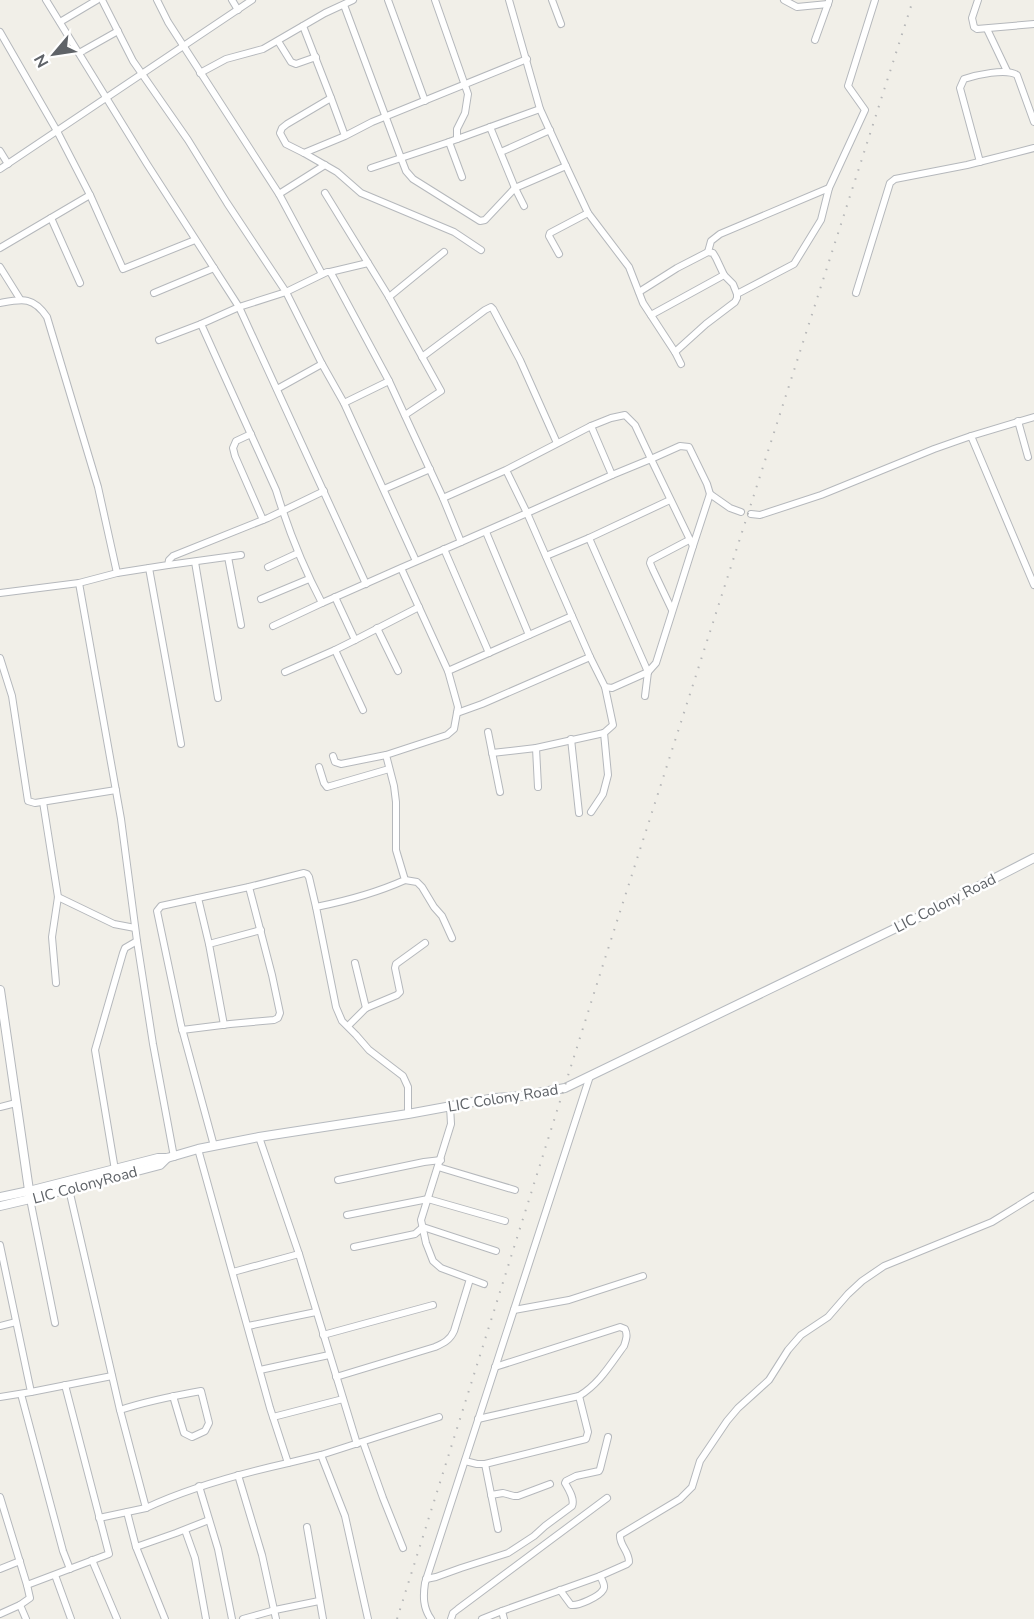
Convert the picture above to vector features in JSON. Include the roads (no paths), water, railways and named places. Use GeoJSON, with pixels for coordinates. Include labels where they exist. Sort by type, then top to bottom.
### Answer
{"type":"FeatureCollection","features":[{"type":"Feature","properties":{"kind":"main road","name":"LIC Colony Road"},"geometry":{"type":"LineString","coordinates":[[171,1158],[198,1149],[260,1137],[565,1088],[921,916],[1034,858]]}},
{"type":"Feature","properties":{"kind":"main road","name":"LIC ColonyRoad"},"geometry":{"type":"LineString","coordinates":[[0,1206],[30,1195],[116,1172],[160,1165],[171,1158]]}},
{"type":"Feature","properties":{"kind":"main road"},"geometry":{"type":"LineString","coordinates":[[0,1197],[30,1195]]}},
{"type":"Feature","properties":{"kind":"street"},"geometry":{"type":"LineString","coordinates":[[46,0],[239,307],[366,584]]}},
{"type":"Feature","properties":{"kind":"street"},"geometry":{"type":"LineString","coordinates":[[60,22],[97,0]]}},
{"type":"Feature","properties":{"kind":"street"},"geometry":{"type":"LineString","coordinates":[[102,0],[133,61],[188,140],[286,292],[344,403],[416,561]]}},
{"type":"Feature","properties":{"kind":"street"},"geometry":{"type":"LineString","coordinates":[[157,0],[200,73],[279,194],[322,274]]}},
{"type":"Feature","properties":{"kind":"street"},"geometry":{"type":"LineString","coordinates":[[232,0],[238,10]]}},
{"type":"Feature","properties":{"kind":"street"},"geometry":{"type":"LineString","coordinates":[[0,169],[252,0]]}},
{"type":"Feature","properties":{"kind":"street"},"geometry":{"type":"LineString","coordinates":[[200,73],[226,59],[263,49],[353,0]]}},
{"type":"Feature","properties":{"kind":"street"},"geometry":{"type":"LineString","coordinates":[[388,0],[425,101]]}},
{"type":"Feature","properties":{"kind":"street"},"geometry":{"type":"LineString","coordinates":[[435,0],[466,84],[468,99],[465,113],[457,129],[458,139]]}},
{"type":"Feature","properties":{"kind":"street"},"geometry":{"type":"LineString","coordinates":[[509,0],[540,109],[588,213],[629,267],[643,303],[681,364]]}},
{"type":"Feature","properties":{"kind":"street"},"geometry":{"type":"LineString","coordinates":[[552,0],[561,24]]}},
{"type":"Feature","properties":{"kind":"street"},"geometry":{"type":"LineString","coordinates":[[784,0],[797,7],[828,2],[815,40]]}},
{"type":"Feature","properties":{"kind":"street"},"geometry":{"type":"LineString","coordinates":[[737,294],[795,264],[821,220],[829,188],[865,110],[848,86],[875,0]]}},
{"type":"Feature","properties":{"kind":"street"},"geometry":{"type":"LineString","coordinates":[[978,0],[972,23],[977,29],[1034,24]]}},
{"type":"Feature","properties":{"kind":"street"},"geometry":{"type":"LineString","coordinates":[[344,4],[406,171],[413,179],[480,221],[485,220],[515,188],[566,166]]}},
{"type":"Feature","properties":{"kind":"street"},"geometry":{"type":"LineString","coordinates":[[303,26],[345,136]]}},
{"type":"Feature","properties":{"kind":"street"},"geometry":{"type":"LineString","coordinates":[[987,29],[1007,71]]}},
{"type":"Feature","properties":{"kind":"street"},"geometry":{"type":"LineString","coordinates":[[79,53],[118,31]]}},
{"type":"Feature","properties":{"kind":"street"},"geometry":{"type":"LineString","coordinates":[[0,32],[57,131],[90,195],[123,269],[195,240]]}},
{"type":"Feature","properties":{"kind":"street"},"geometry":{"type":"LineString","coordinates":[[278,40],[291,62],[296,64],[316,57]]}},
{"type":"Feature","properties":{"kind":"street"},"geometry":{"type":"LineString","coordinates":[[304,153],[527,59]]}},
{"type":"Feature","properties":{"kind":"street"},"geometry":{"type":"LineString","coordinates":[[980,162],[960,88],[964,80],[1007,71],[1017,75],[1034,122]]}},
{"type":"Feature","properties":{"kind":"street"},"geometry":{"type":"LineString","coordinates":[[331,98],[282,128],[280,133],[286,144],[337,172],[360,194],[454,232],[481,250]]}},
{"type":"Feature","properties":{"kind":"street"},"geometry":{"type":"LineString","coordinates":[[371,168],[540,109]]}},
{"type":"Feature","properties":{"kind":"street"},"geometry":{"type":"LineString","coordinates":[[490,127],[524,206]]}},
{"type":"Feature","properties":{"kind":"street"},"geometry":{"type":"LineString","coordinates":[[501,152],[550,130]]}},
{"type":"Feature","properties":{"kind":"street"},"geometry":{"type":"LineString","coordinates":[[449,142],[462,177]]}},
{"type":"Feature","properties":{"kind":"street"},"geometry":{"type":"LineString","coordinates":[[856,293],[890,183],[895,179],[980,162],[1034,148]]}},
{"type":"Feature","properties":{"kind":"street"},"geometry":{"type":"LineString","coordinates":[[0,151],[8,164]]}},
{"type":"Feature","properties":{"kind":"street"},"geometry":{"type":"LineString","coordinates":[[279,194],[325,165]]}},
{"type":"Feature","properties":{"kind":"street"},"geometry":{"type":"LineString","coordinates":[[708,252],[711,241],[720,234],[829,188]]}},
{"type":"Feature","properties":{"kind":"street"},"geometry":{"type":"LineString","coordinates":[[325,193],[389,297],[441,391],[405,415]]}},
{"type":"Feature","properties":{"kind":"street"},"geometry":{"type":"LineString","coordinates":[[0,248],[90,195]]}},
{"type":"Feature","properties":{"kind":"street"},"geometry":{"type":"LineString","coordinates":[[559,254],[550,234],[588,213]]}},
{"type":"Feature","properties":{"kind":"street"},"geometry":{"type":"LineString","coordinates":[[51,218],[80,283]]}},
{"type":"Feature","properties":{"kind":"street"},"geometry":{"type":"LineString","coordinates":[[389,297],[444,252]]}},
{"type":"Feature","properties":{"kind":"street"},"geometry":{"type":"LineString","coordinates":[[639,292],[708,252],[713,253],[723,275],[733,284],[737,294],[735,302],[675,352]]}},
{"type":"Feature","properties":{"kind":"street"},"geometry":{"type":"LineString","coordinates":[[159,340],[239,307],[286,292],[322,274],[368,263]]}},
{"type":"Feature","properties":{"kind":"street"},"geometry":{"type":"LineString","coordinates":[[0,267],[20,299]]}},
{"type":"Feature","properties":{"kind":"street"},"geometry":{"type":"LineString","coordinates":[[154,293],[213,268]]}},
{"type":"Feature","properties":{"kind":"street"},"geometry":{"type":"LineString","coordinates":[[330,272],[389,381],[461,542]]}},
{"type":"Feature","properties":{"kind":"street"},"geometry":{"type":"LineString","coordinates":[[651,315],[723,275]]}},
{"type":"Feature","properties":{"kind":"street"},"geometry":{"type":"LineString","coordinates":[[0,303],[27,300],[41,308],[47,317],[98,487],[117,573]]}},
{"type":"Feature","properties":{"kind":"street"},"geometry":{"type":"LineString","coordinates":[[422,357],[491,307],[520,360],[558,443]]}},
{"type":"Feature","properties":{"kind":"street"},"geometry":{"type":"LineString","coordinates":[[201,324],[276,490],[298,553],[322,603]]}},
{"type":"Feature","properties":{"kind":"street"},"geometry":{"type":"LineString","coordinates":[[278,389],[322,364]]}},
{"type":"Feature","properties":{"kind":"street"},"geometry":{"type":"LineString","coordinates":[[344,403],[389,381]]}},
{"type":"Feature","properties":{"kind":"street"},"geometry":{"type":"LineString","coordinates":[[443,498],[506,470],[591,426],[625,415],[635,425],[691,543]]}},
{"type":"Feature","properties":{"kind":"street"},"geometry":{"type":"LineString","coordinates":[[751,514],[760,515],[812,498],[934,448],[1034,417]]}},
{"type":"Feature","properties":{"kind":"street"},"geometry":{"type":"LineString","coordinates":[[1018,422],[1028,457]]}},
{"type":"Feature","properties":{"kind":"street"},"geometry":{"type":"LineString","coordinates":[[591,426],[612,475]]}},
{"type":"Feature","properties":{"kind":"street"},"geometry":{"type":"LineString","coordinates":[[251,434],[236,441],[233,448],[263,520]]}},
{"type":"Feature","properties":{"kind":"street"},"geometry":{"type":"LineString","coordinates":[[970,436],[1034,585]]}},
{"type":"Feature","properties":{"kind":"street"},"geometry":{"type":"LineString","coordinates":[[273,626],[612,475],[680,446],[689,447],[710,494],[691,543],[656,663],[648,672],[612,688],[605,687]]}},
{"type":"Feature","properties":{"kind":"street"},"geometry":{"type":"LineString","coordinates":[[384,489],[430,469]]}},
{"type":"Feature","properties":{"kind":"street"},"geometry":{"type":"LineString","coordinates":[[492,753],[536,748],[604,733],[613,725],[605,687],[506,470]]}},
{"type":"Feature","properties":{"kind":"street"},"geometry":{"type":"LineString","coordinates":[[168,565],[173,556],[263,520],[324,491]]}},
{"type":"Feature","properties":{"kind":"street"},"geometry":{"type":"LineString","coordinates":[[710,494],[730,508],[741,512]]}},
{"type":"Feature","properties":{"kind":"street"},"geometry":{"type":"LineString","coordinates":[[546,556],[670,500]]}},
{"type":"Feature","properties":{"kind":"street"},"geometry":{"type":"LineString","coordinates":[[486,532],[529,635]]}},
{"type":"Feature","properties":{"kind":"street"},"geometry":{"type":"LineString","coordinates":[[589,538],[648,672],[645,696]]}},
{"type":"Feature","properties":{"kind":"street"},"geometry":{"type":"LineString","coordinates":[[673,610],[653,570],[651,560],[691,543]]}},
{"type":"Feature","properties":{"kind":"street"},"geometry":{"type":"LineString","coordinates":[[444,549],[489,653]]}},
{"type":"Feature","properties":{"kind":"street"},"geometry":{"type":"LineString","coordinates":[[268,567],[298,553]]}},
{"type":"Feature","properties":{"kind":"street"},"geometry":{"type":"LineString","coordinates":[[0,593],[79,583],[117,573],[241,555]]}},
{"type":"Feature","properties":{"kind":"street"},"geometry":{"type":"LineString","coordinates":[[228,557],[242,625]]}},
{"type":"Feature","properties":{"kind":"street"},"geometry":{"type":"LineString","coordinates":[[195,562],[218,698]]}},
{"type":"Feature","properties":{"kind":"street"},"geometry":{"type":"LineString","coordinates":[[149,568],[181,744]]}},
{"type":"Feature","properties":{"kind":"street"},"geometry":{"type":"LineString","coordinates":[[333,756],[335,762],[341,764],[387,755],[447,735],[453,729],[458,707],[448,671],[401,568]]}},
{"type":"Feature","properties":{"kind":"street"},"geometry":{"type":"LineString","coordinates":[[261,599],[309,579]]}},
{"type":"Feature","properties":{"kind":"street"},"geometry":{"type":"LineString","coordinates":[[79,583],[116,790],[171,1158]]}},
{"type":"Feature","properties":{"kind":"street"},"geometry":{"type":"LineString","coordinates":[[335,597],[355,640]]}},
{"type":"Feature","properties":{"kind":"street"},"geometry":{"type":"LineString","coordinates":[[285,672],[335,650],[419,607]]}},
{"type":"Feature","properties":{"kind":"street"},"geometry":{"type":"LineString","coordinates":[[448,671],[572,616]]}},
{"type":"Feature","properties":{"kind":"street"},"geometry":{"type":"LineString","coordinates":[[377,628],[398,671]]}},
{"type":"Feature","properties":{"kind":"street"},"geometry":{"type":"LineString","coordinates":[[335,650],[363,710]]}},
{"type":"Feature","properties":{"kind":"street"},"geometry":{"type":"LineString","coordinates":[[457,713],[591,657]]}},
{"type":"Feature","properties":{"kind":"street"},"geometry":{"type":"LineString","coordinates":[[0,658],[12,696],[27,796],[31,803],[116,790]]}},
{"type":"Feature","properties":{"kind":"street"},"geometry":{"type":"LineString","coordinates":[[488,732],[500,792]]}},
{"type":"Feature","properties":{"kind":"street"},"geometry":{"type":"LineString","coordinates":[[591,812],[603,794],[608,775],[604,733]]}},
{"type":"Feature","properties":{"kind":"street"},"geometry":{"type":"LineString","coordinates":[[571,740],[579,813]]}},
{"type":"Feature","properties":{"kind":"street"},"geometry":{"type":"LineString","coordinates":[[536,748],[538,787]]}},
{"type":"Feature","properties":{"kind":"street"},"geometry":{"type":"LineString","coordinates":[[387,755],[396,802],[396,850],[405,880]]}},
{"type":"Feature","properties":{"kind":"street"},"geometry":{"type":"LineString","coordinates":[[319,767],[327,787],[389,769]]}},
{"type":"Feature","properties":{"kind":"street"},"geometry":{"type":"LineString","coordinates":[[43,802],[58,897],[52,937],[56,983]]}},
{"type":"Feature","properties":{"kind":"street"},"geometry":{"type":"LineString","coordinates":[[214,1146],[182,1030],[156,911],[161,906],[303,873],[309,877],[336,1007],[342,1021],[369,1050],[403,1076],[408,1087],[408,1114]]}},
{"type":"Feature","properties":{"kind":"street"},"geometry":{"type":"LineString","coordinates":[[316,907],[384,889],[405,880],[417,882],[442,916],[452,938]]}},
{"type":"Feature","properties":{"kind":"street"},"geometry":{"type":"LineString","coordinates":[[182,1030],[278,1018],[276,994],[249,887]]}},
{"type":"Feature","properties":{"kind":"street"},"geometry":{"type":"LineString","coordinates":[[58,897],[114,924],[135,928]]}},
{"type":"Feature","properties":{"kind":"street"},"geometry":{"type":"LineString","coordinates":[[198,898],[224,1024]]}},
{"type":"Feature","properties":{"kind":"street"},"geometry":{"type":"LineString","coordinates":[[209,944],[261,930]]}},
{"type":"Feature","properties":{"kind":"street"},"geometry":{"type":"LineString","coordinates":[[116,1172],[95,1050],[125,948],[137,941]]}},
{"type":"Feature","properties":{"kind":"street"},"geometry":{"type":"LineString","coordinates":[[348,1026],[366,1008],[400,992],[396,964],[425,943]]}},
{"type":"Feature","properties":{"kind":"street"},"geometry":{"type":"LineString","coordinates":[[355,963],[366,1008]]}},
{"type":"Feature","properties":{"kind":"street"},"geometry":{"type":"LineString","coordinates":[[0,990],[30,1195],[55,1323]]}},
{"type":"Feature","properties":{"kind":"street"},"geometry":{"type":"LineString","coordinates":[[431,1619],[426,1612],[424,1602],[426,1579],[590,1076]]}},
{"type":"Feature","properties":{"kind":"street"},"geometry":{"type":"LineString","coordinates":[[0,1107],[16,1103]]}},
{"type":"Feature","properties":{"kind":"street"},"geometry":{"type":"LineString","coordinates":[[450,1106],[451,1124],[421,1221],[433,1261],[441,1268],[484,1284]]}},
{"type":"Feature","properties":{"kind":"street"},"geometry":{"type":"LineString","coordinates":[[260,1137],[299,1254],[343,1399],[403,1548]]}},
{"type":"Feature","properties":{"kind":"street"},"geometry":{"type":"LineString","coordinates":[[198,1149],[288,1463]]}},
{"type":"Feature","properties":{"kind":"street"},"geometry":{"type":"LineString","coordinates":[[338,1180],[441,1160]]}},
{"type":"Feature","properties":{"kind":"street"},"geometry":{"type":"LineString","coordinates":[[438,1167],[515,1190]]}},
{"type":"Feature","properties":{"kind":"street"},"geometry":{"type":"LineString","coordinates":[[68,1185],[120,1410],[146,1508]]}},
{"type":"Feature","properties":{"kind":"street"},"geometry":{"type":"LineString","coordinates":[[483,1619],[503,1615],[629,1562],[628,1554],[619,1537],[620,1534],[686,1494],[692,1486],[700,1461],[727,1421],[769,1380],[788,1350],[801,1335],[828,1317],[862,1281],[891,1263],[992,1222],[1034,1196]]}},
{"type":"Feature","properties":{"kind":"street"},"geometry":{"type":"LineString","coordinates":[[347,1215],[428,1199],[505,1221]]}},
{"type":"Feature","properties":{"kind":"street"},"geometry":{"type":"LineString","coordinates":[[354,1247],[415,1234],[423,1227]]}},
{"type":"Feature","properties":{"kind":"street"},"geometry":{"type":"LineString","coordinates":[[423,1227],[495,1251]]}},
{"type":"Feature","properties":{"kind":"street"},"geometry":{"type":"LineString","coordinates":[[0,1245],[31,1392]]}},
{"type":"Feature","properties":{"kind":"street"},"geometry":{"type":"LineString","coordinates":[[232,1272],[299,1254]]}},
{"type":"Feature","properties":{"kind":"street"},"geometry":{"type":"LineString","coordinates":[[514,1311],[569,1300],[643,1276]]}},
{"type":"Feature","properties":{"kind":"street"},"geometry":{"type":"LineString","coordinates":[[336,1377],[446,1342],[454,1331],[470,1279]]}},
{"type":"Feature","properties":{"kind":"street"},"geometry":{"type":"LineString","coordinates":[[323,1335],[433,1305]]}},
{"type":"Feature","properties":{"kind":"street"},"geometry":{"type":"LineString","coordinates":[[248,1326],[316,1312]]}},
{"type":"Feature","properties":{"kind":"street"},"geometry":{"type":"LineString","coordinates":[[0,1326],[16,1322]]}},
{"type":"Feature","properties":{"kind":"street"},"geometry":{"type":"LineString","coordinates":[[478,1419],[579,1396],[595,1385],[624,1346],[625,1329],[620,1327],[495,1367]]}},
{"type":"Feature","properties":{"kind":"street"},"geometry":{"type":"LineString","coordinates":[[260,1370],[329,1355]]}},
{"type":"Feature","properties":{"kind":"street"},"geometry":{"type":"LineString","coordinates":[[0,1397],[112,1376]]}},
{"type":"Feature","properties":{"kind":"street"},"geometry":{"type":"LineString","coordinates":[[27,1585],[109,1554],[65,1385]]}},
{"type":"Feature","properties":{"kind":"street"},"geometry":{"type":"LineString","coordinates":[[120,1410],[146,1401],[173,1396],[201,1391],[209,1423],[205,1431],[192,1437],[184,1433],[173,1396]]}},
{"type":"Feature","properties":{"kind":"street"},"geometry":{"type":"LineString","coordinates":[[21,1394],[63,1551],[70,1569]]}},
{"type":"Feature","properties":{"kind":"street"},"geometry":{"type":"LineString","coordinates":[[465,1461],[485,1464],[586,1439],[588,1432],[579,1396]]}},
{"type":"Feature","properties":{"kind":"street"},"geometry":{"type":"LineString","coordinates":[[273,1417],[343,1399]]}},
{"type":"Feature","properties":{"kind":"street"},"geometry":{"type":"LineString","coordinates":[[99,1518],[146,1508],[199,1486],[321,1455],[439,1417]]}},
{"type":"Feature","properties":{"kind":"street"},"geometry":{"type":"LineString","coordinates":[[426,1579],[502,1555],[534,1536],[572,1506],[572,1498],[566,1481],[600,1469],[608,1437]]}},
{"type":"Feature","properties":{"kind":"street"},"geometry":{"type":"LineString","coordinates":[[321,1455],[345,1516],[368,1619]]}},
{"type":"Feature","properties":{"kind":"street"},"geometry":{"type":"LineString","coordinates":[[485,1464],[498,1529]]}},
{"type":"Feature","properties":{"kind":"street"},"geometry":{"type":"LineString","coordinates":[[238,1475],[262,1555],[276,1619]]}},
{"type":"Feature","properties":{"kind":"street"},"geometry":{"type":"LineString","coordinates":[[491,1495],[502,1493],[518,1496],[550,1484]]}},
{"type":"Feature","properties":{"kind":"street"},"geometry":{"type":"LineString","coordinates":[[199,1486],[218,1550],[232,1619]]}},
{"type":"Feature","properties":{"kind":"street"},"geometry":{"type":"LineString","coordinates":[[0,1497],[3,1521],[20,1561],[30,1598],[0,1614]]}},
{"type":"Feature","properties":{"kind":"street"},"geometry":{"type":"LineString","coordinates":[[450,1619],[458,1609],[607,1498]]}},
{"type":"Feature","properties":{"kind":"street"},"geometry":{"type":"LineString","coordinates":[[127,1512],[136,1547],[165,1619]]}},
{"type":"Feature","properties":{"kind":"street"},"geometry":{"type":"LineString","coordinates":[[136,1547],[209,1520]]}},
{"type":"Feature","properties":{"kind":"street"},"geometry":{"type":"LineString","coordinates":[[307,1527],[323,1619]]}},
{"type":"Feature","properties":{"kind":"street"},"geometry":{"type":"LineString","coordinates":[[185,1530],[195,1558],[206,1619]]}},
{"type":"Feature","properties":{"kind":"street"},"geometry":{"type":"LineString","coordinates":[[93,1560],[117,1619]]}},
{"type":"Feature","properties":{"kind":"street"},"geometry":{"type":"LineString","coordinates":[[0,1569],[20,1561]]}},
{"type":"Feature","properties":{"kind":"street"},"geometry":{"type":"LineString","coordinates":[[55,1575],[71,1619]]}},
{"type":"Feature","properties":{"kind":"street"},"geometry":{"type":"LineString","coordinates":[[560,1590],[571,1605],[579,1605],[602,1592],[604,1585],[600,1576]]}},
{"type":"Feature","properties":{"kind":"street"},"geometry":{"type":"LineString","coordinates":[[243,1619],[319,1601]]}},
{"type":"Feature","properties":{"kind":"street"},"geometry":{"type":"LineString","coordinates":[[20,1605],[26,1619]]}},
{"type":"Feature","properties":{"kind":"railway"},"geometry":{"type":"LineString","coordinates":[[397,1619],[601,971],[913,0]]}}]}
